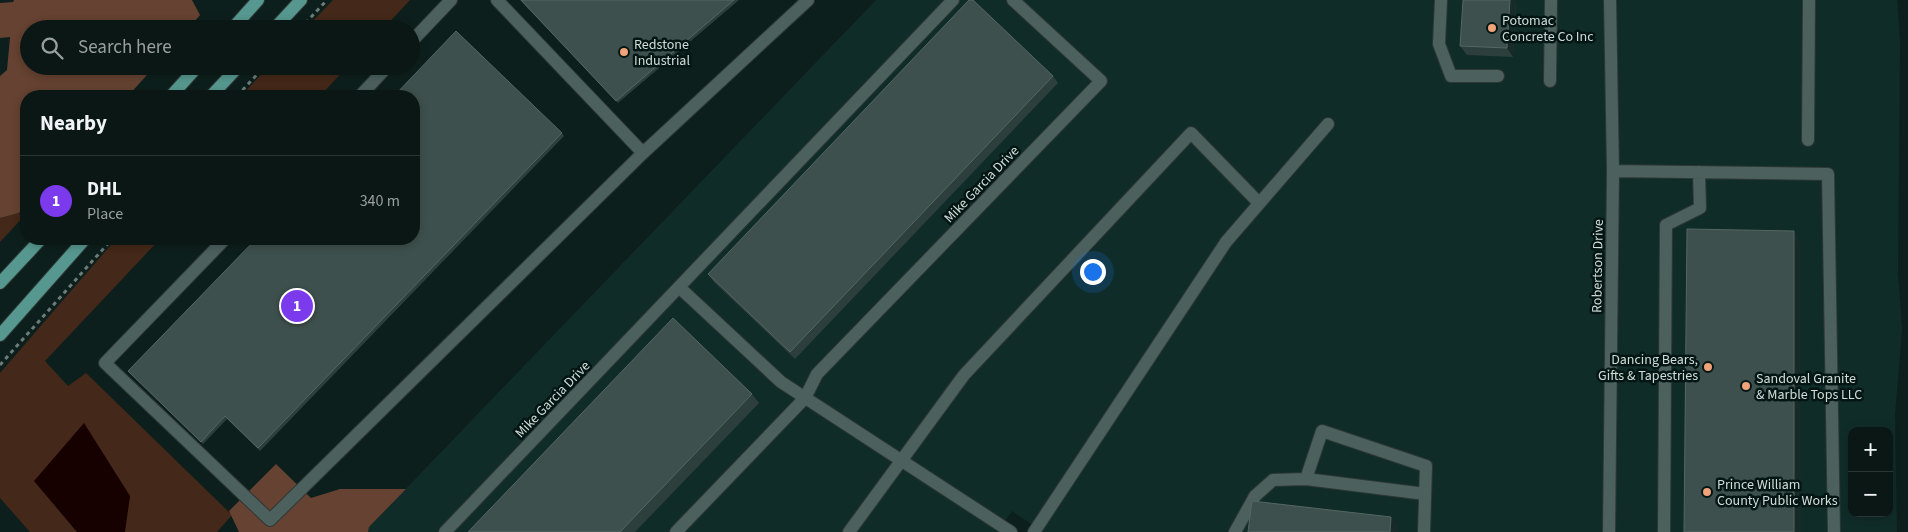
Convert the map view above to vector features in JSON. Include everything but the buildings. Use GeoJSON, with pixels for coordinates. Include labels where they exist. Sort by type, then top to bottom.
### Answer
{"type":"FeatureCollection","features":[{"type":"Feature","properties":{"kind":"main road"},"geometry":{"type":"LineString","coordinates":[[240,20],[258,0]]}},
{"type":"Feature","properties":{"kind":"main road"},"geometry":{"type":"LineString","coordinates":[[282,20],[301,0]]}},
{"type":"Feature","properties":{"kind":"main road"},"geometry":{"type":"LineString","coordinates":[[176,90],[190,75]]}},
{"type":"Feature","properties":{"kind":"main road"},"geometry":{"type":"LineString","coordinates":[[216,90],[230,75]]}},
{"type":"Feature","properties":{"kind":"main road"},"geometry":{"type":"LineString","coordinates":[[0,284],[36,245]]}},
{"type":"Feature","properties":{"kind":"main road"},"geometry":{"type":"LineString","coordinates":[[0,335],[80,245]]}},
{"type":"Feature","properties":{"kind":"street"},"geometry":{"type":"LineString","coordinates":[[420,33],[451,0]]}},
{"type":"Feature","properties":{"kind":"street"},"geometry":{"type":"LineString","coordinates":[[496,0],[643,153]]}},
{"type":"Feature","properties":{"kind":"street"},"geometry":{"type":"LineString","coordinates":[[219,245],[105,363],[270,520],[643,153],[808,0]]}},
{"type":"Feature","properties":{"kind":"street","name":"Mike Garcia Drive"},"geometry":{"type":"LineString","coordinates":[[444,532],[680,288],[953,0]]}},
{"type":"Feature","properties":{"kind":"street","name":"Mike Garcia Drive"},"geometry":{"type":"LineString","coordinates":[[676,532],[806,398],[817,374],[1101,81],[1013,0]]}},
{"type":"Feature","properties":{"kind":"street"},"geometry":{"type":"LineString","coordinates":[[1441,0],[1440,44],[1451,76],[1498,76]]}},
{"type":"Feature","properties":{"kind":"street"},"geometry":{"type":"LineString","coordinates":[[1550,80],[1551,0]]}},
{"type":"Feature","properties":{"kind":"street","name":"Robertson Drive"},"geometry":{"type":"LineString","coordinates":[[1609,532],[1613,171],[1610,0]]}},
{"type":"Feature","properties":{"kind":"street"},"geometry":{"type":"LineString","coordinates":[[1808,0],[1808,140]]}},
{"type":"Feature","properties":{"kind":"street"},"geometry":{"type":"LineString","coordinates":[[366,90],[380,75]]}},
{"type":"Feature","properties":{"kind":"street"},"geometry":{"type":"LineString","coordinates":[[1034,532],[1226,242],[1328,124]]}},
{"type":"Feature","properties":{"kind":"street"},"geometry":{"type":"LineString","coordinates":[[849,532],[964,375],[1191,133],[1259,203]]}},
{"type":"Feature","properties":{"kind":"street"},"geometry":{"type":"LineString","coordinates":[[1613,171],[1828,174],[1834,532]]}},
{"type":"Feature","properties":{"kind":"street"},"geometry":{"type":"LineString","coordinates":[[1664,532],[1666,225],[1700,208],[1699,172]]}},
{"type":"Feature","properties":{"kind":"street"},"geometry":{"type":"LineString","coordinates":[[680,288],[781,382],[1011,532]]}},
{"type":"Feature","properties":{"kind":"street"},"geometry":{"type":"LineString","coordinates":[[1306,479],[1322,431],[1426,466],[1424,532]]}},
{"type":"Feature","properties":{"kind":"street"},"geometry":{"type":"LineString","coordinates":[[1235,532],[1255,496],[1273,480],[1306,479],[1425,494]]}},
{"type":"Feature","properties":{"kind":"path"},"geometry":{"type":"LineString","coordinates":[[308,20],[327,0]]}},
{"type":"Feature","properties":{"kind":"path"},"geometry":{"type":"LineString","coordinates":[[243,90],[257,75]]}},
{"type":"Feature","properties":{"kind":"path"},"geometry":{"type":"LineString","coordinates":[[0,365],[107,245]]}},
{"type":"Feature","properties":{"kind":"shaded area"},"geometry":{"type":"Polygon","coordinates":[[[14,0],[192,0],[200,15],[196,20],[20,20],[20,75],[147,75],[133,90],[20,90],[20,212],[0,218],[0,76],[7,70],[10,37],[0,38],[0,3],[13,2],[14,0]]]}},
{"type":"Feature","properties":{"kind":"shaded area"},"geometry":{"type":"Polygon","coordinates":[[[333,0],[410,0],[391,20],[314,20],[333,0]]]}},
{"type":"Feature","properties":{"kind":"shaded area"},"geometry":{"type":"Polygon","coordinates":[[[876,0],[1897,0],[1900,40],[1898,273],[1902,329],[1895,415],[1897,532],[1043,532],[1012,511],[997,532],[368,532],[369,527],[876,0]]]}},
{"type":"Feature","properties":{"kind":"shaded area"},"geometry":{"type":"Polygon","coordinates":[[[261,75],[340,75],[326,90],[247,90],[261,75]]]}},
{"type":"Feature","properties":{"kind":"shaded area"},"geometry":{"type":"Polygon","coordinates":[[[20,213],[20,220],[0,242],[0,218],[20,213]]]}},
{"type":"Feature","properties":{"kind":"shaded area"},"geometry":{"type":"Polygon","coordinates":[[[111,245],[154,245],[45,361],[68,386],[86,373],[232,515],[217,532],[30,532],[0,498],[0,373],[111,245]]]}},
{"type":"Feature","properties":{"kind":"shaded area"},"geometry":{"type":"Polygon","coordinates":[[[84,423],[130,496],[125,532],[77,532],[34,481],[84,423]]]}},
{"type":"Feature","properties":{"kind":"shaded area"},"geometry":{"type":"Polygon","coordinates":[[[276,464],[311,498],[340,489],[406,489],[369,527],[368,532],[239,532],[229,511],[276,464]]]}},
{"type":"Feature","properties":{"kind":"place","name":"Potomac Concrete Co Inc"},"geometry":{"type":"Point","coordinates":[1492,28]}},
{"type":"Feature","properties":{"kind":"place","name":"Redstone Industrial"},"geometry":{"type":"Point","coordinates":[624,52]}},
{"type":"Feature","properties":{"kind":"place","name":"DHL"},"geometry":{"type":"Point","coordinates":[297,306]}},
{"type":"Feature","properties":{"kind":"place","name":"Dancing Bears, Gifts & Tapestries"},"geometry":{"type":"Point","coordinates":[1708,367]}},
{"type":"Feature","properties":{"kind":"place","name":"Sandoval Granite & Marble Tops LLC"},"geometry":{"type":"Point","coordinates":[1746,386]}},
{"type":"Feature","properties":{"kind":"place","name":"Prince William County Public Works"},"geometry":{"type":"Point","coordinates":[1707,492]}}]}
